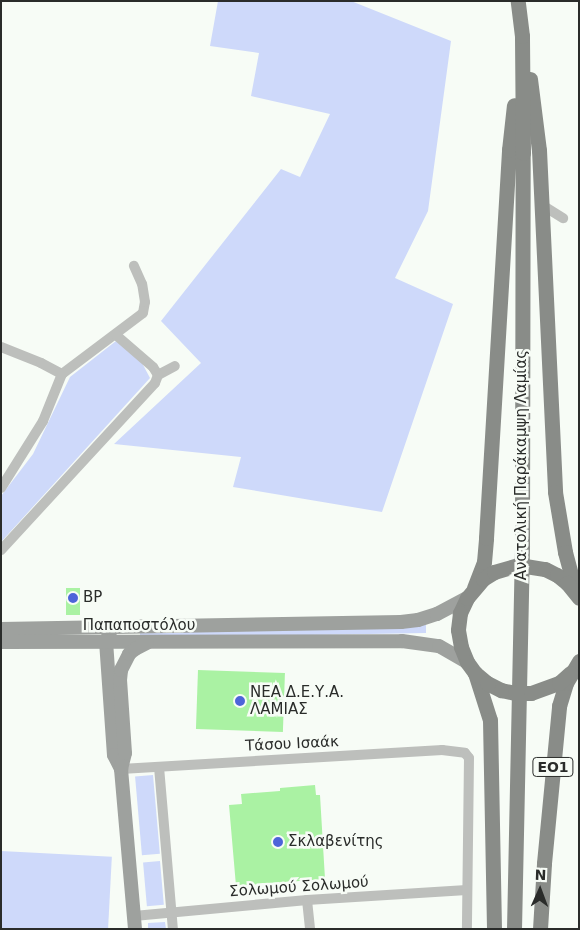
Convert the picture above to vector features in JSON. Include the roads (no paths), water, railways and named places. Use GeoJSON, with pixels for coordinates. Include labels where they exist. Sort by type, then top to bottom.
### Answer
{"type":"FeatureCollection","features":[{"type":"Feature","properties":{"kind":"main road","name":"Ανατολική Παράκαμψη Λαμίας"},"geometry":{"type":"LineString","coordinates":[[514,929],[522,546],[522,36],[518,1]]}},
{"type":"Feature","properties":{"kind":"main road"},"geometry":{"type":"LineString","coordinates":[[522,36],[535,116],[542,206],[554,492],[565,552],[577,596]]}},
{"type":"Feature","properties":{"kind":"main road"},"geometry":{"type":"LineString","coordinates":[[494,929],[490,720],[471,668],[461,647],[458,630],[460,613],[484,562],[510,150],[522,36]]}},
{"type":"Feature","properties":{"kind":"main road"},"geometry":{"type":"LineString","coordinates":[[470,593],[494,572],[519,565],[532,566],[557,575],[577,596]]}},
{"type":"Feature","properties":{"kind":"main road","name":"Παπαποστόλου"},"geometry":{"type":"LineString","coordinates":[[1,629],[401,622],[418,620],[437,614],[470,593]]}},
{"type":"Feature","properties":{"kind":"main road"},"geometry":{"type":"LineString","coordinates":[[112,628],[106,641],[114,755],[121,769]]}},
{"type":"Feature","properties":{"kind":"main road","name":"Παπαποστόλου"},"geometry":{"type":"LineString","coordinates":[[1,642],[402,641],[439,646],[471,668]]}},
{"type":"Feature","properties":{"kind":"main road"},"geometry":{"type":"LineString","coordinates":[[134,923],[121,769],[125,754],[120,690],[121,670],[129,654],[135,649],[151,642]]}},
{"type":"Feature","properties":{"kind":"main road","name":"ΕΟ1"},"geometry":{"type":"LineString","coordinates":[[471,668],[487,683],[500,690],[515,693],[531,693],[546,690],[559,683],[576,666]]}},
{"type":"Feature","properties":{"kind":"main road","name":"ΕΟ1"},"geometry":{"type":"LineString","coordinates":[[540,929],[544,863],[559,706],[576,666]]}},
{"type":"Feature","properties":{"kind":"street"},"geometry":{"type":"LineString","coordinates":[[542,206],[562,218]]}},
{"type":"Feature","properties":{"kind":"street"},"geometry":{"type":"LineString","coordinates":[[1,488],[43,421],[62,374],[143,313],[145,302],[142,284],[134,266]]}},
{"type":"Feature","properties":{"kind":"street"},"geometry":{"type":"LineString","coordinates":[[116,335],[154,367],[158,375]]}},
{"type":"Feature","properties":{"kind":"street"},"geometry":{"type":"LineString","coordinates":[[1,347],[34,359],[62,374]]}},
{"type":"Feature","properties":{"kind":"street"},"geometry":{"type":"LineString","coordinates":[[1,550],[130,412],[155,383],[158,375],[176,366]]}},
{"type":"Feature","properties":{"kind":"street","name":"Τάσου Ισαάκ"},"geometry":{"type":"LineString","coordinates":[[121,769],[442,750],[465,753],[469,758],[467,890]]}},
{"type":"Feature","properties":{"kind":"street"},"geometry":{"type":"LineString","coordinates":[[160,767],[173,929]]}},
{"type":"Feature","properties":{"kind":"street"},"geometry":{"type":"LineString","coordinates":[[467,890],[467,929]]}},
{"type":"Feature","properties":{"kind":"street","name":"Σολωμού Σολωμού"},"geometry":{"type":"LineString","coordinates":[[134,923],[172,912],[307,900],[467,890]]}},
{"type":"Feature","properties":{"kind":"street"},"geometry":{"type":"LineString","coordinates":[[307,900],[310,929]]}},
{"type":"Feature","properties":{"kind":"place","name":"BP"},"geometry":{"type":"Point","coordinates":[73,598]}},
{"type":"Feature","properties":{"kind":"place","name":"ΝΕΑ Δ.Ε.Υ.Α. ΛΑΜΙΑΣ"},"geometry":{"type":"Point","coordinates":[240,701]}},
{"type":"Feature","properties":{"kind":"place","name":"Σκλαβενίτης"},"geometry":{"type":"Point","coordinates":[278,842]}}]}
